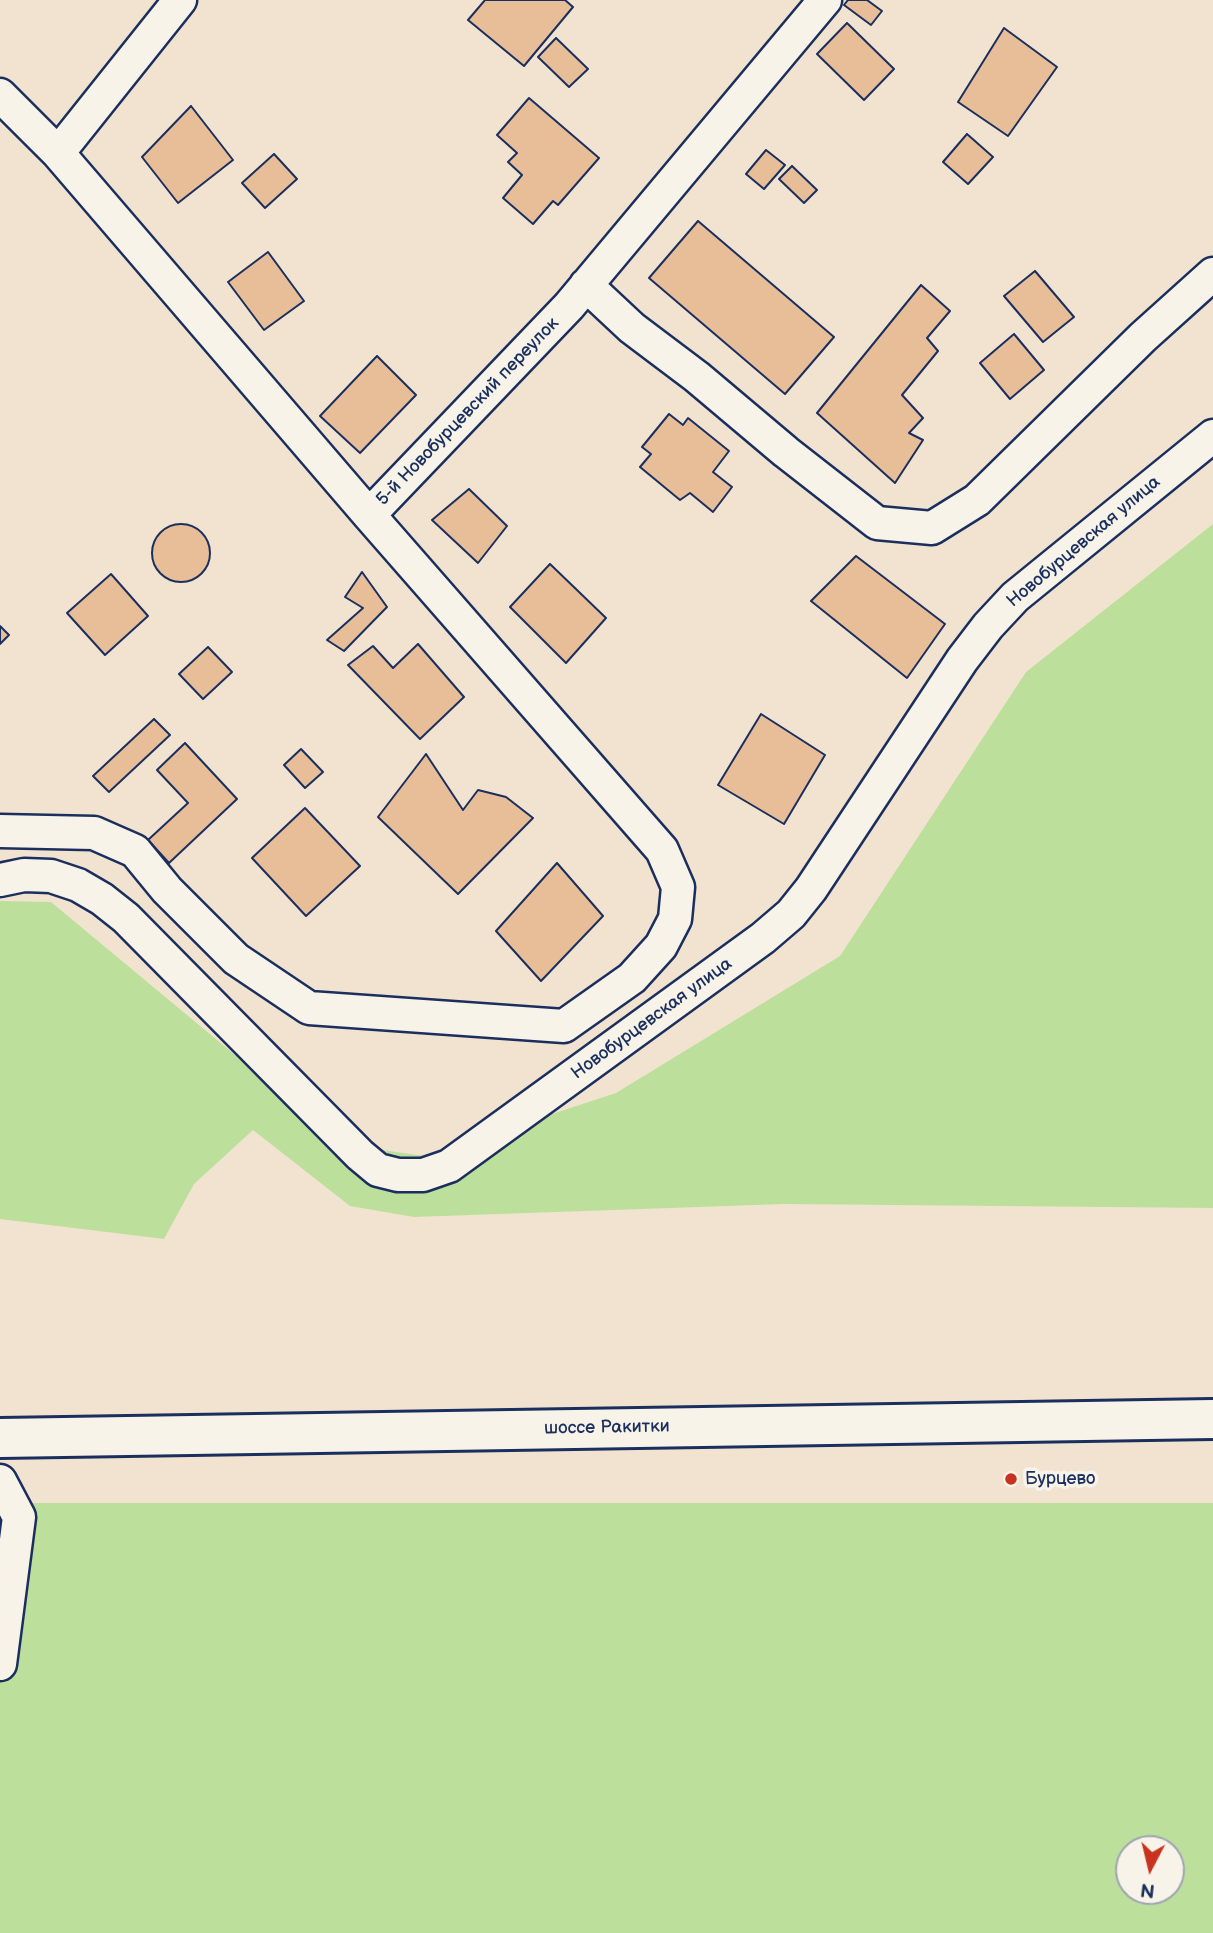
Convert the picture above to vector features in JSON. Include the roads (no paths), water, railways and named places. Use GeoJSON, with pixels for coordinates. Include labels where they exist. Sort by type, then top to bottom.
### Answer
{"type":"FeatureCollection","features":[{"type":"Feature","properties":{"kind":"main road","name":"шоссе Ракитки"},"geometry":{"type":"LineString","coordinates":[[0,1438],[1213,1419]]}},
{"type":"Feature","properties":{"kind":"street"},"geometry":{"type":"LineString","coordinates":[[58,153],[180,0]]}},
{"type":"Feature","properties":{"kind":"street","name":"5-й Новобурцевский переулок"},"geometry":{"type":"LineString","coordinates":[[0,831],[94,833],[135,851],[167,890],[236,958],[309,1008],[564,1026],[632,978],[661,946],[675,919],[678,887],[662,850],[369,515],[569,306],[825,0]]}},
{"type":"Feature","properties":{"kind":"street"},"geometry":{"type":"LineString","coordinates":[[0,95],[58,153],[369,515]]}},
{"type":"Feature","properties":{"kind":"street"},"geometry":{"type":"LineString","coordinates":[[586,285],[632,328],[697,377],[786,452],[877,523],[932,528],[977,500],[1143,337],[1213,274]]}},
{"type":"Feature","properties":{"kind":"street","name":"Новобурцевская улица"},"geometry":{"type":"LineString","coordinates":[[0,880],[24,875],[51,876],[78,885],[102,899],[125,918],[378,1170],[398,1175],[423,1175],[449,1167],[791,914],[811,889],[962,660],[988,626],[1015,597],[1213,436]]}},
{"type":"Feature","properties":{"kind":"street"},"geometry":{"type":"LineString","coordinates":[[0,1481],[19,1517],[0,1664]]}},
{"type":"Feature","properties":{"kind":"place","name":"Бурцево"},"geometry":{"type":"Point","coordinates":[1011,1479]}}]}
